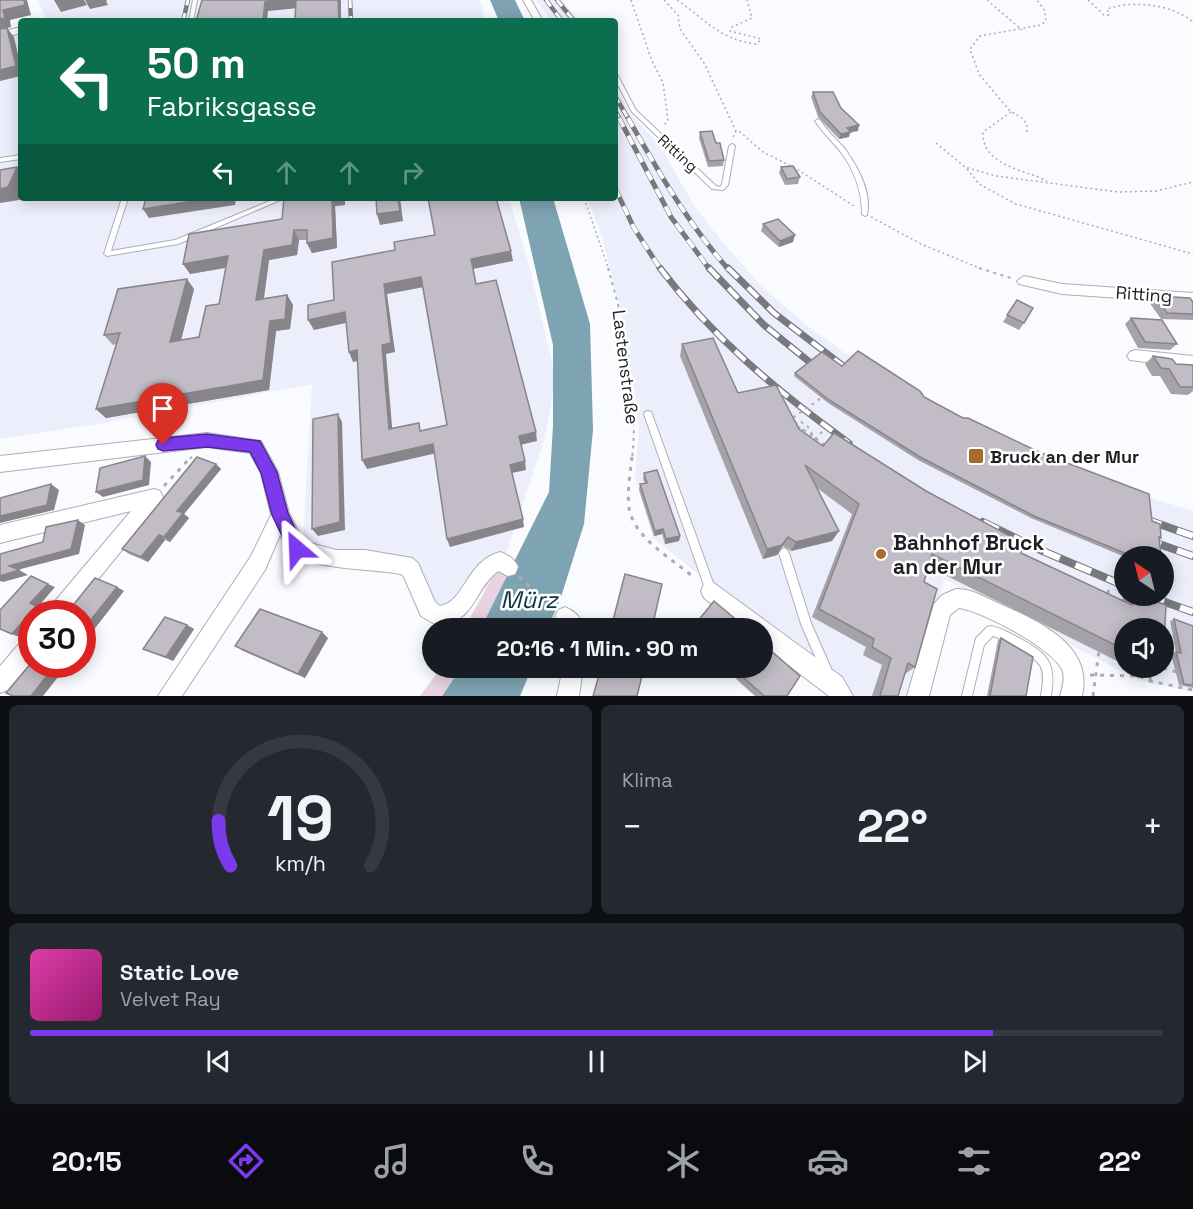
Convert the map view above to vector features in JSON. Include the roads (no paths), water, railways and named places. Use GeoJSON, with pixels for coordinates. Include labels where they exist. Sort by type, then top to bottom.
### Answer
{"type":"FeatureCollection","features":[{"type":"Feature","properties":{"kind":"street"},"geometry":{"type":"LineString","coordinates":[[527,0],[537,18]]}},
{"type":"Feature","properties":{"kind":"street"},"geometry":{"type":"LineString","coordinates":[[0,35],[18,31]]}},
{"type":"Feature","properties":{"kind":"street","name":"Ritting"},"geometry":{"type":"LineString","coordinates":[[1024,281],[1062,289],[1193,298]]}},
{"type":"Feature","properties":{"kind":"street"},"geometry":{"type":"LineString","coordinates":[[1135,356],[1193,362]]}},
{"type":"Feature","properties":{"kind":"street"},"geometry":{"type":"LineString","coordinates":[[0,464],[207,440],[255,446],[269,472],[280,515],[297,549],[336,559],[405,564],[411,570],[428,609],[438,616],[452,614],[460,607],[488,565],[500,561],[508,567]]}},
{"type":"Feature","properties":{"kind":"street"},"geometry":{"type":"LineString","coordinates":[[0,534],[154,497],[69,600]]}},
{"type":"Feature","properties":{"kind":"street"},"geometry":{"type":"LineString","coordinates":[[169,696],[258,563],[280,515]]}},
{"type":"Feature","properties":{"kind":"street"},"geometry":{"type":"LineString","coordinates":[[711,591],[745,618]]}},
{"type":"Feature","properties":{"kind":"street"},"geometry":{"type":"LineString","coordinates":[[918,696],[941,610],[945,604],[955,598],[968,600],[1052,644],[1068,659],[1074,675],[1071,696]]}},
{"type":"Feature","properties":{"kind":"street"},"geometry":{"type":"LineString","coordinates":[[773,641],[838,691]]}},
{"type":"Feature","properties":{"kind":"street"},"geometry":{"type":"LineString","coordinates":[[0,682],[18,661]]}},
{"type":"Feature","properties":{"kind":"street"},"geometry":{"type":"LineString","coordinates":[[568,696],[571,678]]}},
{"type":"Feature","properties":{"kind":"lane"},"geometry":{"type":"LineString","coordinates":[[192,18],[195,0]]}},
{"type":"Feature","properties":{"kind":"lane","name":"Ritting"},"geometry":{"type":"LineString","coordinates":[[618,80],[634,111],[718,189],[725,185],[732,146]]}},
{"type":"Feature","properties":{"kind":"lane"},"geometry":{"type":"LineString","coordinates":[[818,121],[844,152],[859,179],[865,214]]}},
{"type":"Feature","properties":{"kind":"lane"},"geometry":{"type":"LineString","coordinates":[[0,160],[18,157]]}},
{"type":"Feature","properties":{"kind":"lane"},"geometry":{"type":"LineString","coordinates":[[124,201],[107,254],[176,242],[275,201]]}},
{"type":"Feature","properties":{"kind":"lane"},"geometry":{"type":"LineString","coordinates":[[648,414],[711,591]]}},
{"type":"Feature","properties":{"kind":"lane"},"geometry":{"type":"LineString","coordinates":[[784,553],[806,624],[838,691]]}},
{"type":"Feature","properties":{"kind":"lane"},"geometry":{"type":"LineString","coordinates":[[967,696],[980,642],[991,631],[1004,635],[1039,655],[1047,667],[1046,696]]}},
{"type":"Feature","properties":{"kind":"water"},"geometry":{"type":"Polygon","coordinates":[[[490,0],[515,0],[524,18],[498,18],[490,0]]]}},
{"type":"Feature","properties":{"kind":"water","name":"Mürz"},"geometry":{"type":"Polygon","coordinates":[[[520,201],[554,201],[590,324],[593,430],[584,524],[552,618],[486,618],[549,492],[553,426],[553,345],[520,201]]]}},
{"type":"Feature","properties":{"kind":"water"},"geometry":{"type":"Polygon","coordinates":[[[454,678],[528,678],[520,696],[442,696],[454,678]]]}},
{"type":"Feature","properties":{"kind":"railway"},"geometry":{"type":"LineString","coordinates":[[184,18],[188,0]]}},
{"type":"Feature","properties":{"kind":"railway"},"geometry":{"type":"LineString","coordinates":[[350,0],[351,18]]}},
{"type":"Feature","properties":{"kind":"railway"},"geometry":{"type":"LineString","coordinates":[[546,0],[560,18]]}},
{"type":"Feature","properties":{"kind":"railway"},"geometry":{"type":"LineString","coordinates":[[557,0],[572,18]]}},
{"type":"Feature","properties":{"kind":"railway"},"geometry":{"type":"LineString","coordinates":[[618,101],[629,120]]}},
{"type":"Feature","properties":{"kind":"railway"},"geometry":{"type":"LineString","coordinates":[[619,118],[671,217],[710,270]]}},
{"type":"Feature","properties":{"kind":"railway"},"geometry":{"type":"LineString","coordinates":[[628,118],[687,216],[729,270]]}},
{"type":"Feature","properties":{"kind":"railway"},"geometry":{"type":"LineString","coordinates":[[618,194],[634,228],[661,270]]}},
{"type":"Feature","properties":{"kind":"railway"},"geometry":{"type":"LineString","coordinates":[[660,268],[680,294],[724,341],[772,384],[849,443]]}},
{"type":"Feature","properties":{"kind":"railway"},"geometry":{"type":"LineString","coordinates":[[709,268],[764,325],[823,373]]}},
{"type":"Feature","properties":{"kind":"railway"},"geometry":{"type":"LineString","coordinates":[[728,268],[774,313],[855,375]]}},
{"type":"Feature","properties":{"kind":"railway"},"geometry":{"type":"LineString","coordinates":[[1145,519],[1193,536]]}},
{"type":"Feature","properties":{"kind":"railway"},"geometry":{"type":"LineString","coordinates":[[983,522],[1038,549],[1114,581]]}},
{"type":"Feature","properties":{"kind":"railway"},"geometry":{"type":"LineString","coordinates":[[1145,539],[1193,556]]}},
{"type":"Feature","properties":{"kind":"railway"},"geometry":{"type":"LineString","coordinates":[[1174,605],[1193,612]]}},
{"type":"Feature","properties":{"kind":"place","name":"Bruck an der Mur"},"geometry":{"type":"Point","coordinates":[976,456]}},
{"type":"Feature","properties":{"kind":"place","name":"Bahnhof Bruck an der Mur"},"geometry":{"type":"Point","coordinates":[881,554]}}]}
